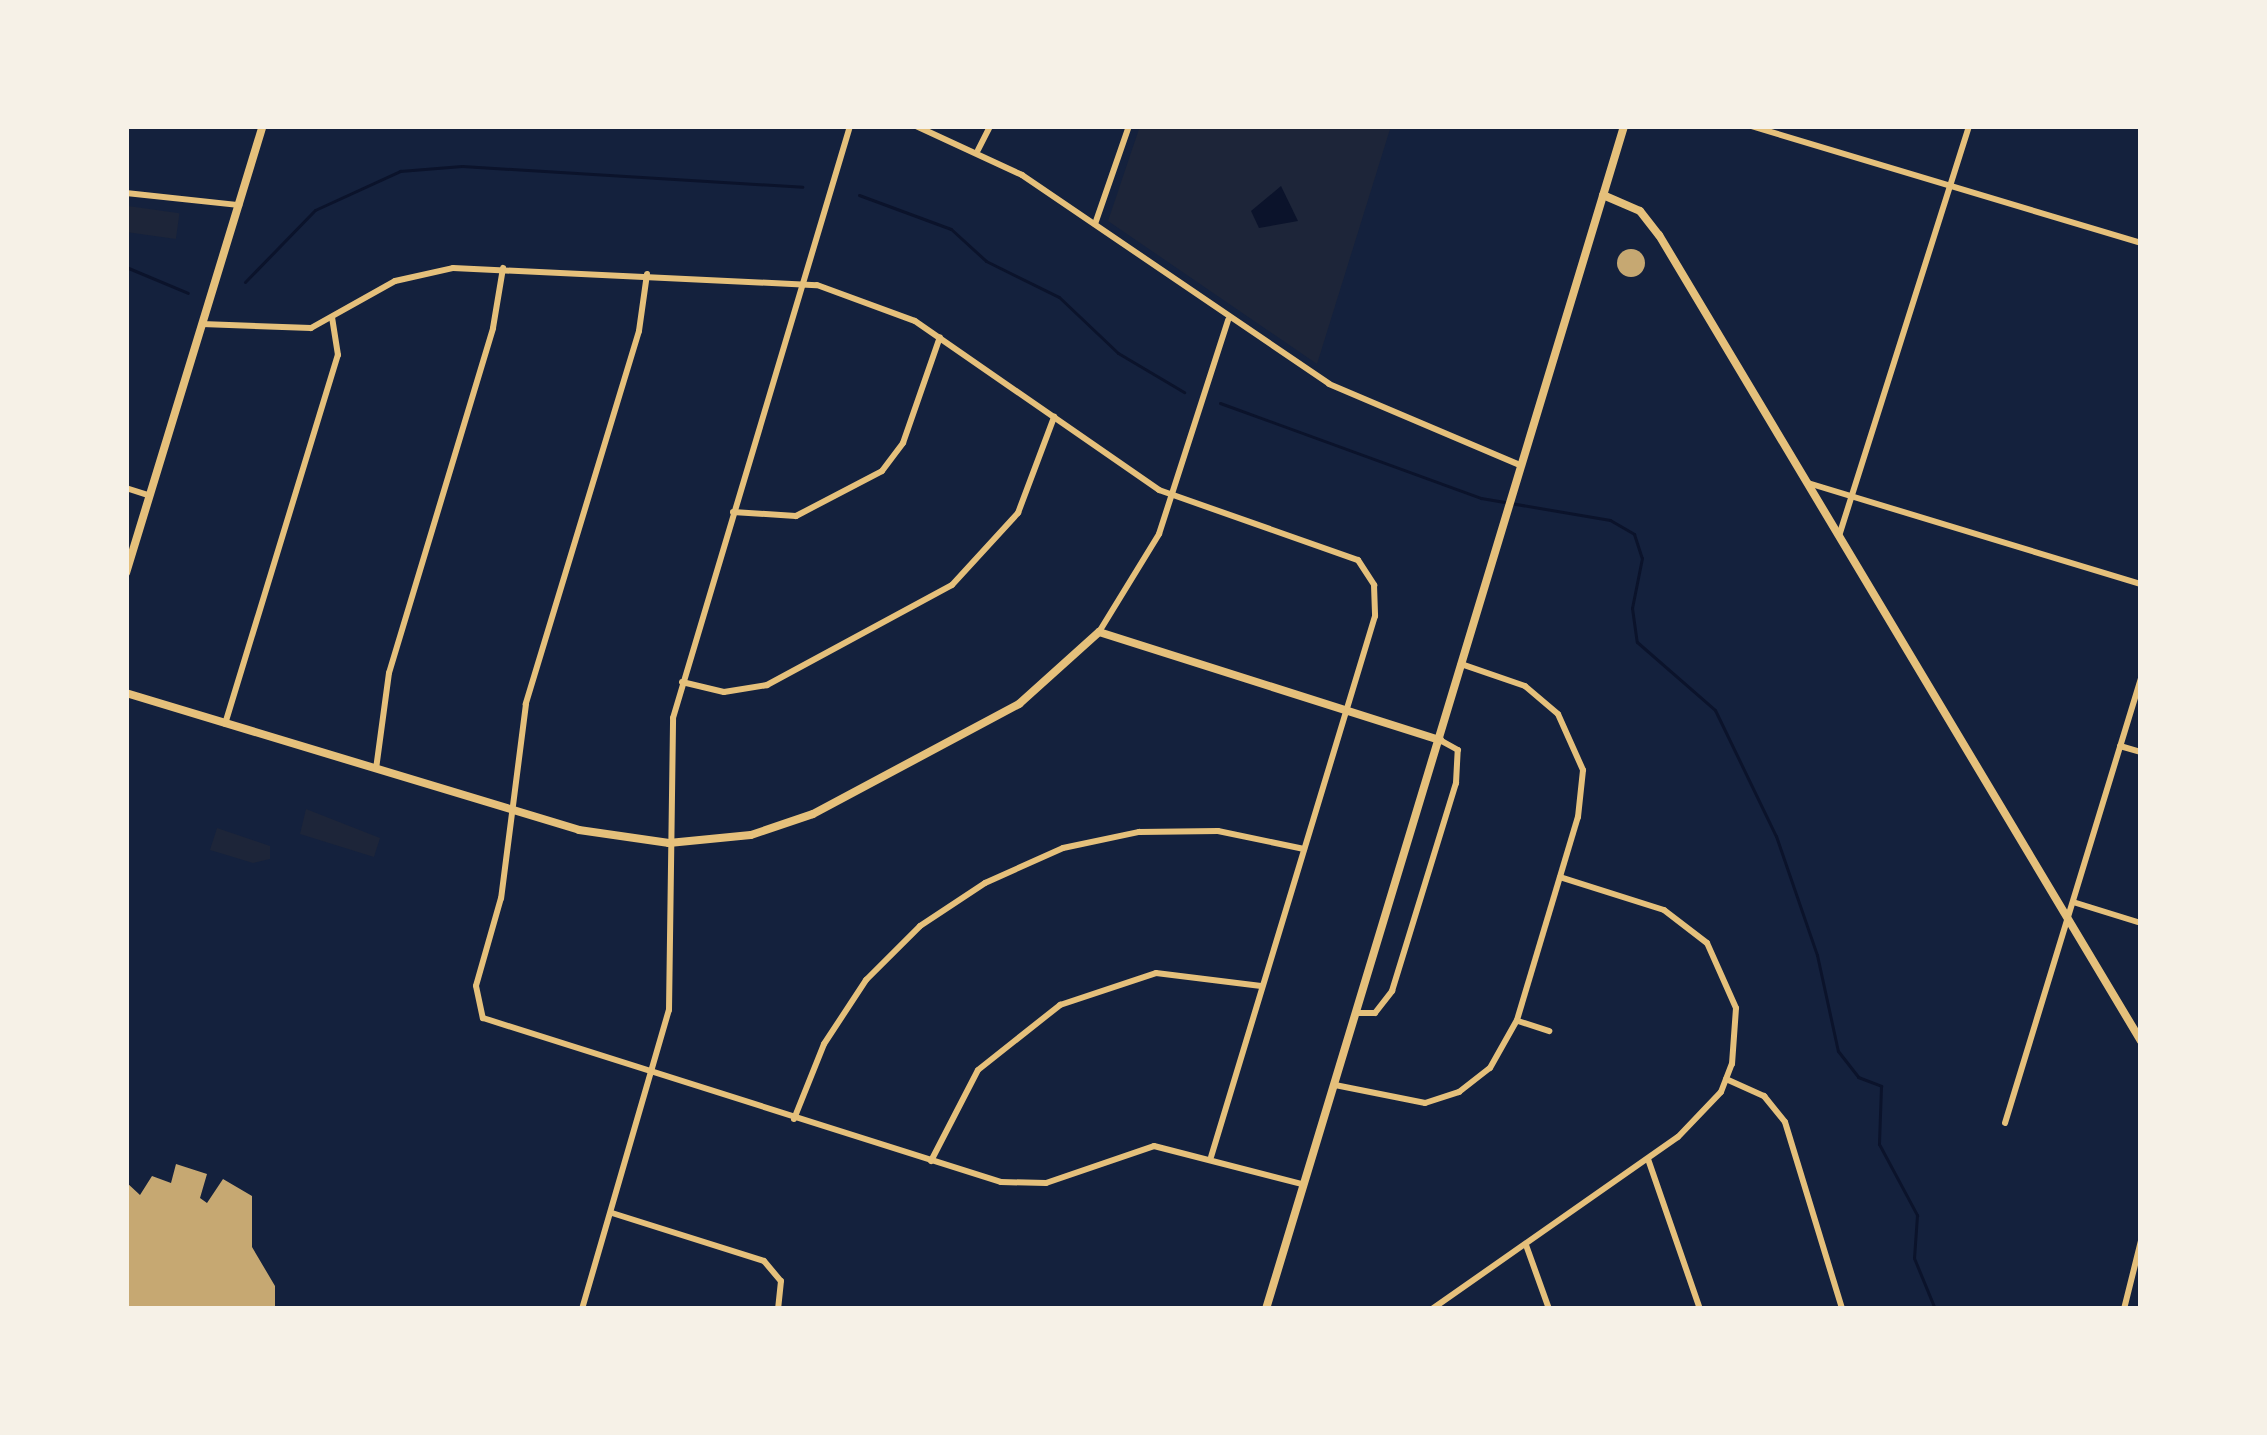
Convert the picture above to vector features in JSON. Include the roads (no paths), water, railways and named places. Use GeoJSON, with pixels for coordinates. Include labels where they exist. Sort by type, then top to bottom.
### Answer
{"type":"FeatureCollection","features":[{"type":"Feature","properties":{"kind":"street"},"geometry":{"type":"LineString","coordinates":[[126,573],[263,126]]}},
{"type":"Feature","properties":{"kind":"street"},"geometry":{"type":"LineString","coordinates":[[582,1309],[653,1076],[671,991],[668,749],[682,682],[850,126]]}},
{"type":"Feature","properties":{"kind":"street"},"geometry":{"type":"LineString","coordinates":[[916,126],[978,150],[1095,224],[1228,320],[1371,406],[1520,465]]}},
{"type":"Feature","properties":{"kind":"street"},"geometry":{"type":"LineString","coordinates":[[978,150],[990,126]]}},
{"type":"Feature","properties":{"kind":"street"},"geometry":{"type":"LineString","coordinates":[[1095,224],[1129,126]]}},
{"type":"Feature","properties":{"kind":"street"},"geometry":{"type":"LineString","coordinates":[[1266,1309],[1624,126]]}},
{"type":"Feature","properties":{"kind":"street"},"geometry":{"type":"LineString","coordinates":[[1751,126],[1789,130],[2141,243]]}},
{"type":"Feature","properties":{"kind":"street"},"geometry":{"type":"LineString","coordinates":[[1837,539],[1969,126]]}},
{"type":"Feature","properties":{"kind":"street"},"geometry":{"type":"LineString","coordinates":[[126,193],[239,205]]}},
{"type":"Feature","properties":{"kind":"street"},"geometry":{"type":"LineString","coordinates":[[1603,195],[1651,221],[2066,927],[2141,1041]]}},
{"type":"Feature","properties":{"kind":"street"},"geometry":{"type":"LineString","coordinates":[[202,325],[297,330],[411,275],[503,268],[802,283],[872,301],[940,337],[1172,495],[1331,545],[1363,566],[1376,596],[1346,712],[1211,1157]]}},
{"type":"Feature","properties":{"kind":"street"},"geometry":{"type":"LineString","coordinates":[[376,769],[388,673],[494,328],[503,268]]}},
{"type":"Feature","properties":{"kind":"street"},"geometry":{"type":"LineString","coordinates":[[647,274],[639,331],[526,704],[501,898],[476,986],[477,1009],[494,1028],[931,1161],[1030,1185],[1137,1148],[1211,1157],[1304,1185]]}},
{"type":"Feature","properties":{"kind":"street"},"geometry":{"type":"LineString","coordinates":[[225,724],[338,355],[332,316]]}},
{"type":"Feature","properties":{"kind":"street"},"geometry":{"type":"LineString","coordinates":[[126,693],[599,835],[669,843],[751,835],[814,814],[1019,704],[1099,632],[1142,569],[1172,495],[1228,320]]}},
{"type":"Feature","properties":{"kind":"street"},"geometry":{"type":"LineString","coordinates":[[733,512],[796,516],[882,471],[903,443],[940,337]]}},
{"type":"Feature","properties":{"kind":"street"},"geometry":{"type":"LineString","coordinates":[[682,682],[724,692],[767,685],[952,585],[1018,513],[1054,417]]}},
{"type":"Feature","properties":{"kind":"street"},"geometry":{"type":"LineString","coordinates":[[1805,482],[2141,584]]}},
{"type":"Feature","properties":{"kind":"street"},"geometry":{"type":"LineString","coordinates":[[126,488],[150,496]]}},
{"type":"Feature","properties":{"kind":"street"},"geometry":{"type":"LineString","coordinates":[[1099,632],[1440,740],[1458,750],[1456,783],[1392,991],[1375,1013],[1357,1012]]}},
{"type":"Feature","properties":{"kind":"street"},"geometry":{"type":"LineString","coordinates":[[1335,1085],[1402,1103],[1447,1097],[1490,1068],[1517,1020],[1560,877],[1583,795],[1576,746],[1534,692],[1460,664]]}},
{"type":"Feature","properties":{"kind":"street"},"geometry":{"type":"LineString","coordinates":[[2005,1123],[2141,679]]}},
{"type":"Feature","properties":{"kind":"street"},"geometry":{"type":"LineString","coordinates":[[2120,746],[2141,752]]}},
{"type":"Feature","properties":{"kind":"street"},"geometry":{"type":"LineString","coordinates":[[794,1119],[824,1045],[866,980],[920,926],[985,884],[1063,848],[1139,832],[1218,831],[1304,849]]}},
{"type":"Feature","properties":{"kind":"street"},"geometry":{"type":"LineString","coordinates":[[1432,1309],[1703,1116],[1726,1078],[1736,1008],[1708,943],[1664,910],[1560,877]]}},
{"type":"Feature","properties":{"kind":"street"},"geometry":{"type":"LineString","coordinates":[[2073,902],[2141,923]]}},
{"type":"Feature","properties":{"kind":"street"},"geometry":{"type":"LineString","coordinates":[[931,1161],[977,1070],[1060,1005],[1156,974],[1262,986]]}},
{"type":"Feature","properties":{"kind":"street"},"geometry":{"type":"LineString","coordinates":[[1517,1020],[1549,1031]]}},
{"type":"Feature","properties":{"kind":"street"},"geometry":{"type":"LineString","coordinates":[[1726,1078],[1764,1096],[1784,1122],[1842,1309]]}},
{"type":"Feature","properties":{"kind":"street"},"geometry":{"type":"LineString","coordinates":[[1647,1159],[1700,1309]]}},
{"type":"Feature","properties":{"kind":"street"},"geometry":{"type":"LineString","coordinates":[[612,1213],[764,1261],[781,1281],[778,1309]]}},
{"type":"Feature","properties":{"kind":"street"},"geometry":{"type":"LineString","coordinates":[[2124,1309],[2141,1241]]}},
{"type":"Feature","properties":{"kind":"street"},"geometry":{"type":"LineString","coordinates":[[1526,1244],[1549,1309]]}},
{"type":"Feature","properties":{"kind":"street"},"geometry":{"type":"LineString","coordinates":[[930,1309],[957,1309]]}},
{"type":"Feature","properties":{"kind":"waterway"},"geometry":{"type":"LineString","coordinates":[[245,282],[315,210],[400,171],[462,166],[802,187]]}},
{"type":"Feature","properties":{"kind":"waterway"},"geometry":{"type":"LineString","coordinates":[[859,195],[951,229],[986,261],[1059,297],[1118,353],[1184,392]]}},
{"type":"Feature","properties":{"kind":"waterway"},"geometry":{"type":"LineString","coordinates":[[126,267],[188,293]]}},
{"type":"Feature","properties":{"kind":"waterway"},"geometry":{"type":"LineString","coordinates":[[1220,403],[1481,498],[1610,520],[1634,534],[1642,558],[1632,608],[1637,642],[1715,710],[1776,836],[1817,955],[1838,1051],[1858,1077],[1881,1086],[1879,1144],[1917,1215],[1914,1258],[1935,1309]]}}]}
